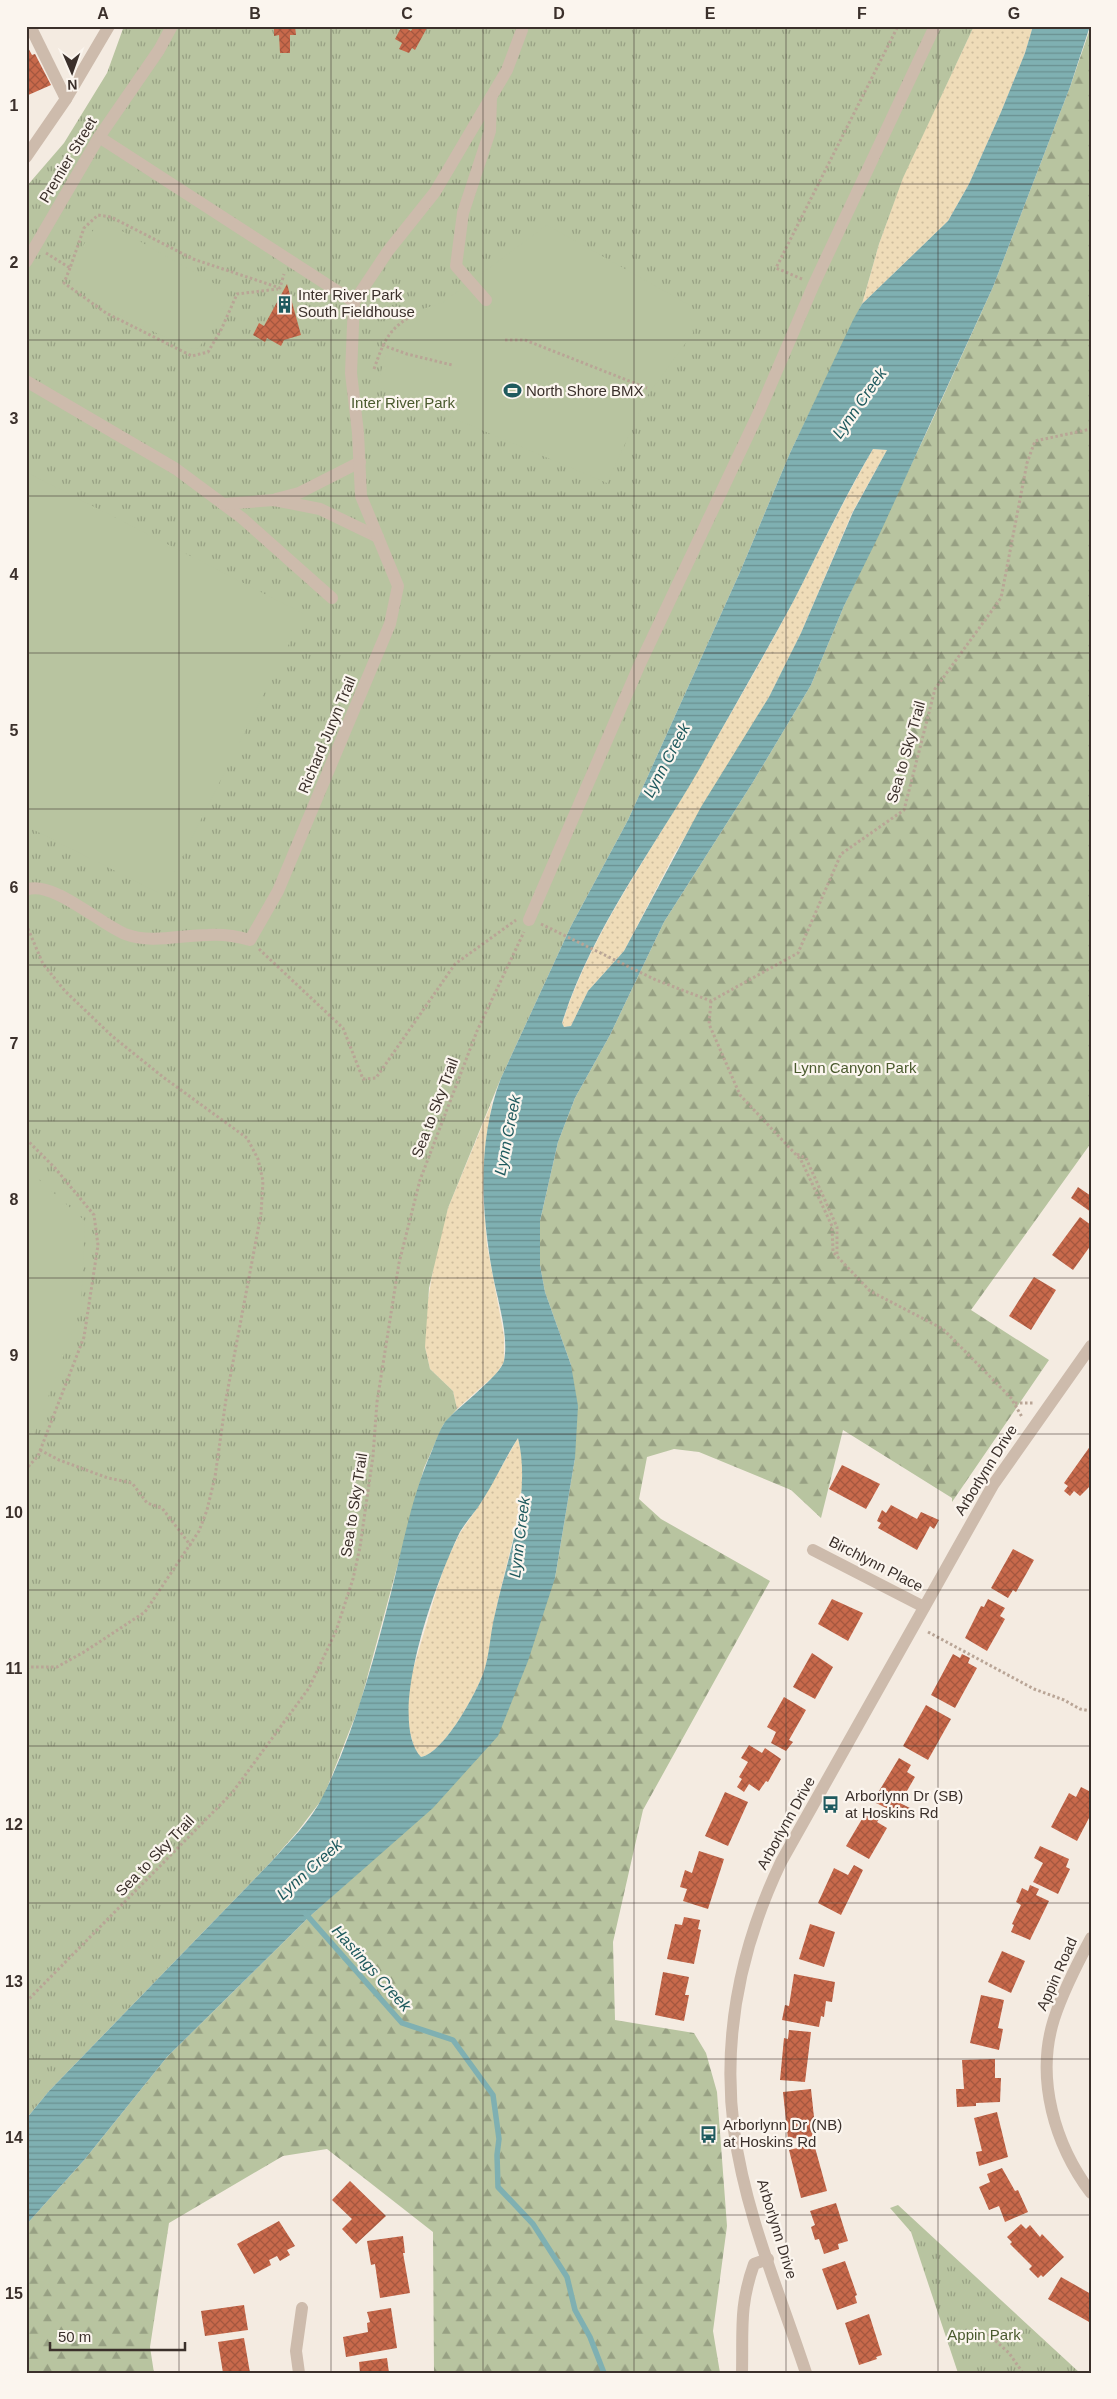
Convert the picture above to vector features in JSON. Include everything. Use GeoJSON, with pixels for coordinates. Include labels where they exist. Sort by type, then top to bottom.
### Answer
{"type":"FeatureCollection","features":[{"type":"Feature","properties":{"kind":"street"},"geometry":{"type":"LineString","coordinates":[[30,26],[66,99]]}},
{"type":"Feature","properties":{"kind":"street"},"geometry":{"type":"LineString","coordinates":[[26,156],[66,99],[109,26]]}},
{"type":"Feature","properties":{"kind":"street","name":"Premier Street"},"geometry":{"type":"LineString","coordinates":[[26,262],[99,137],[159,50],[172,26]]}},
{"type":"Feature","properties":{"kind":"street"},"geometry":{"type":"LineString","coordinates":[[99,137],[354,302],[388,251],[435,192],[507,70],[522,30],[521,26]]}},
{"type":"Feature","properties":{"kind":"street"},"geometry":{"type":"LineString","coordinates":[[529,920],[639,666],[760,410],[814,284],[935,26]]}},
{"type":"Feature","properties":{"kind":"street"},"geometry":{"type":"LineString","coordinates":[[486,300],[456,266],[463,213],[490,131],[491,97]]}},
{"type":"Feature","properties":{"kind":"street","name":"Richard Juryn Trail"},"geometry":{"type":"LineString","coordinates":[[250,940],[278,891],[390,624],[398,586],[362,496],[352,373],[354,302]]}},
{"type":"Feature","properties":{"kind":"street"},"geometry":{"type":"LineString","coordinates":[[26,381],[176,468],[242,518],[332,598]]}},
{"type":"Feature","properties":{"kind":"street"},"geometry":{"type":"LineString","coordinates":[[223,504],[274,500],[299,493],[360,462]]}},
{"type":"Feature","properties":{"kind":"street"},"geometry":{"type":"LineString","coordinates":[[274,500],[320,510],[378,537]]}},
{"type":"Feature","properties":{"kind":"street"},"geometry":{"type":"LineString","coordinates":[[26,890],[32,888],[49,890],[125,934],[150,939],[231,935],[250,940]]}},
{"type":"Feature","properties":{"kind":"street","name":"Arborlynn Drive"},"geometry":{"type":"LineString","coordinates":[[806,2373],[746,2189],[733,2117],[731,2086],[733,2033],[745,1960],[756,1920],[781,1862],[993,1484],[1091,1346]]}},
{"type":"Feature","properties":{"kind":"street","name":"Birchlynn Place"},"geometry":{"type":"LineString","coordinates":[[813,1550],[924,1607]]}},
{"type":"Feature","properties":{"kind":"street","name":"Appin Road"},"geometry":{"type":"LineString","coordinates":[[1091,1938],[1077,1964],[1054,2020],[1048,2071],[1054,2120],[1062,2146],[1074,2170],[1091,2193]]}},
{"type":"Feature","properties":{"kind":"street"},"geometry":{"type":"LineString","coordinates":[[742,2373],[741,2338],[747,2284],[754,2264],[768,2259]]}},
{"type":"Feature","properties":{"kind":"street"},"geometry":{"type":"LineString","coordinates":[[299,2373],[296,2351],[302,2308]]}},
{"type":"Feature","properties":{"kind":"path"},"geometry":{"type":"LineString","coordinates":[[814,284],[776,268],[898,26]]}},
{"type":"Feature","properties":{"kind":"path"},"geometry":{"type":"LineString","coordinates":[[98,216],[111,217],[193,259],[280,288],[237,294],[221,330],[208,352],[192,356],[106,313],[64,283],[84,228],[98,216]]}},
{"type":"Feature","properties":{"kind":"path"},"geometry":{"type":"LineString","coordinates":[[36,246],[70,268]]}},
{"type":"Feature","properties":{"kind":"path"},"geometry":{"type":"LineString","coordinates":[[280,288],[288,259]]}},
{"type":"Feature","properties":{"kind":"path"},"geometry":{"type":"LineString","coordinates":[[374,369],[382,345],[398,323],[418,312]]}},
{"type":"Feature","properties":{"kind":"path"},"geometry":{"type":"LineString","coordinates":[[505,340],[525,340],[647,388]]}},
{"type":"Feature","properties":{"kind":"path"},"geometry":{"type":"LineString","coordinates":[[382,345],[407,354],[452,364]]}},
{"type":"Feature","properties":{"kind":"path","name":"Sea to Sky Trail"},"geometry":{"type":"LineString","coordinates":[[711,1001],[798,953],[841,854],[904,810],[935,689],[1001,598],[1027,463],[1035,441],[1091,429]]}},
{"type":"Feature","properties":{"kind":"path"},"geometry":{"type":"LineString","coordinates":[[250,940],[342,1028],[362,1079],[376,1078],[455,964],[516,920],[529,920]]}},
{"type":"Feature","properties":{"kind":"path","name":"Sea to Sky Trail"},"geometry":{"type":"LineString","coordinates":[[26,2002],[232,1793],[309,1688],[336,1631],[353,1579],[360,1547],[372,1464],[377,1402],[396,1282],[420,1180],[477,1031],[529,920]]}},
{"type":"Feature","properties":{"kind":"path"},"geometry":{"type":"LineString","coordinates":[[26,924],[43,964],[65,991],[112,1036],[247,1138],[258,1159],[263,1181],[261,1214],[226,1399],[215,1477],[207,1510],[199,1531],[191,1546],[145,1612],[84,1652],[57,1667],[28,1667],[26,1669]]}},
{"type":"Feature","properties":{"kind":"path"},"geometry":{"type":"LineString","coordinates":[[548,926],[656,980],[711,1001],[709,1024],[740,1096],[801,1160],[832,1226],[833,1252],[870,1291],[944,1329],[1015,1403],[1030,1431]]}},
{"type":"Feature","properties":{"kind":"path"},"geometry":{"type":"LineString","coordinates":[[26,1139],[55,1168],[94,1215],[98,1245],[84,1336],[38,1456],[26,1469]]}},
{"type":"Feature","properties":{"kind":"path"},"geometry":{"type":"LineString","coordinates":[[1015,1403],[1033,1402]]}},
{"type":"Feature","properties":{"kind":"path"},"geometry":{"type":"LineString","coordinates":[[40,1450],[67,1463],[108,1478],[132,1483],[147,1503],[162,1508],[191,1546]]}},
{"type":"Feature","properties":{"kind":"path"},"geometry":{"type":"LineString","coordinates":[[914,1625],[1034,1689],[1064,1700],[1080,1709],[1091,1711]]}},
{"type":"Feature","properties":{"kind":"path"},"geometry":{"type":"LineString","coordinates":[[988,2334],[1008,2353],[1023,2373]]}},
{"type":"Feature","properties":{"kind":"green space","name":"Inter River Park"},"geometry":{"type":"Polygon","coordinates":[[[124,26],[974,26],[903,178],[879,244],[862,304],[790,453],[740,572],[628,820],[571,926],[501,1078],[448,1208],[429,1288],[425,1347],[430,1369],[453,1391],[457,1409],[443,1425],[424,1468],[360,1704],[323,1798],[270,1863],[49,2091],[26,2119],[26,187],[64,143],[107,73],[124,26]]]}},
{"type":"Feature","properties":{"kind":"green space","name":"Lynn Canyon Park"},"geometry":{"type":"Polygon","coordinates":[[[1091,26],[1091,1143],[971,1310],[1049,1360],[952,1502],[952,1498],[843,1430],[821,1518],[791,1490],[699,1452],[674,1449],[647,1457],[639,1499],[661,1519],[770,1581],[643,1810],[613,1942],[615,2020],[694,2033],[706,2053],[717,2092],[727,2226],[713,2331],[720,2373],[434,2373],[433,2232],[327,2149],[283,2156],[169,2223],[150,2347],[154,2373],[26,2373],[26,2225],[85,2159],[167,2057],[309,1917],[367,1865],[555,1578],[575,1458],[571,1365],[545,1292],[540,1265],[540,1221],[558,1142],[575,1098],[610,1035],[664,922],[753,782],[811,685],[844,606],[993,287],[1070,87],[1091,26]]]}},
{"type":"Feature","properties":{"kind":"green space"},"geometry":{"type":"Polygon","coordinates":[[[101,222],[106,222],[227,291],[227,301],[199,348],[190,349],[102,307],[71,282],[73,269],[81,250],[101,222]]]}},
{"type":"Feature","properties":{"kind":"green space"},"geometry":{"type":"Polygon","coordinates":[[[547,225],[689,305],[693,333],[647,396],[607,483],[377,386],[396,317],[442,303],[547,225]]]}},
{"type":"Feature","properties":{"kind":"green space"},"geometry":{"type":"Polygon","coordinates":[[[26,472],[304,614],[163,895],[26,826],[26,472]]]}},
{"type":"Feature","properties":{"kind":"green space"},"geometry":{"type":"Polygon","coordinates":[[[26,1168],[85,1221],[81,1308],[26,1457],[26,1168]]]}},
{"type":"Feature","properties":{"kind":"green space","name":"Appin Park"},"geometry":{"type":"Polygon","coordinates":[[[898,2205],[1080,2373],[958,2373],[911,2232],[890,2208],[898,2205]]]}},
{"type":"Feature","properties":{"kind":"sand"},"geometry":{"type":"Polygon","coordinates":[[[974,26],[1033,26],[1025,53],[1001,112],[969,184],[948,221],[862,304],[879,244],[903,177],[974,26]]]}},
{"type":"Feature","properties":{"kind":"sand"},"geometry":{"type":"Polygon","coordinates":[[[873,449],[887,450],[852,513],[801,633],[769,697],[674,855],[624,951],[588,991],[571,1026],[564,1027],[562,1024],[574,990],[605,927],[758,666],[873,449]]]}},
{"type":"Feature","properties":{"kind":"sand"},"geometry":{"type":"Polygon","coordinates":[[[492,1102],[485,1147],[483,1199],[487,1245],[504,1336],[504,1362],[496,1374],[457,1409],[453,1391],[430,1369],[425,1347],[425,1318],[437,1246],[448,1208],[492,1102]]]}},
{"type":"Feature","properties":{"kind":"sand"},"geometry":{"type":"Polygon","coordinates":[[[518,1438],[523,1468],[522,1490],[483,1674],[466,1708],[449,1735],[430,1753],[421,1757],[415,1751],[409,1728],[407,1709],[409,1683],[436,1592],[446,1562],[460,1533],[482,1501],[518,1438]]]}},
{"type":"Feature","properties":{"kind":"water","name":"Lynn Creek"},"geometry":{"type":"Polygon","coordinates":[[[1033,26],[1090,26],[1070,87],[993,287],[881,531],[844,606],[811,685],[753,782],[664,922],[610,1035],[575,1098],[558,1142],[540,1221],[540,1265],[545,1292],[571,1365],[578,1406],[575,1458],[555,1578],[528,1661],[498,1736],[433,1808],[309,1917],[167,2057],[85,2159],[26,2225],[26,2119],[49,2091],[292,1840],[306,1823],[323,1796],[345,1746],[363,1694],[413,1503],[437,1437],[445,1422],[487,1383],[504,1361],[504,1330],[489,1251],[484,1201],[485,1151],[488,1126],[501,1078],[571,926],[628,820],[740,572],[790,453],[853,320],[862,304],[948,221],[969,184],[1025,53],[1033,26]],[[873,449],[842,505],[794,600],[700,768],[606,924],[574,989],[562,1023],[564,1027],[571,1026],[588,991],[624,951],[701,807],[769,697],[801,633],[853,512],[887,450],[873,449]],[[518,1438],[487,1493],[458,1536],[438,1583],[428,1615],[411,1681],[409,1712],[411,1738],[421,1757],[430,1753],[449,1735],[466,1708],[483,1674],[489,1652],[493,1621],[520,1504],[522,1460],[518,1438]]]}},
{"type":"Feature","properties":{"kind":"building"},"geometry":{"type":"Polygon","coordinates":[[[274,26],[295,26],[296,35],[290,35],[290,53],[280,53],[279,35],[274,36],[274,26]]]}},
{"type":"Feature","properties":{"kind":"building"},"geometry":{"type":"Polygon","coordinates":[[[402,26],[411,31],[414,26],[428,26],[415,50],[412,48],[409,53],[399,49],[402,43],[395,39],[402,26]]]}},
{"type":"Feature","properties":{"kind":"building"},"geometry":{"type":"Polygon","coordinates":[[[26,44],[32,55],[35,54],[51,85],[26,96],[26,44]]]}},
{"type":"Feature","properties":{"kind":"building","name":"Inter River Park South Fieldhouse"},"geometry":{"type":"Polygon","coordinates":[[[287,284],[301,335],[284,340],[281,346],[267,338],[265,342],[253,335],[259,323],[264,326],[287,284]]]}},
{"type":"Feature","properties":{"kind":"building"},"geometry":{"type":"Polygon","coordinates":[[[1078,1187],[1091,1196],[1091,1212],[1071,1198],[1078,1187]]]}},
{"type":"Feature","properties":{"kind":"building"},"geometry":{"type":"Polygon","coordinates":[[[1080,1217],[1091,1225],[1091,1245],[1073,1270],[1052,1255],[1080,1217]]]}},
{"type":"Feature","properties":{"kind":"building"},"geometry":{"type":"Polygon","coordinates":[[[1034,1277],[1056,1290],[1031,1330],[1009,1316],[1034,1277]]]}},
{"type":"Feature","properties":{"kind":"building"},"geometry":{"type":"Polygon","coordinates":[[[1091,1445],[1091,1485],[1080,1496],[1074,1491],[1070,1496],[1064,1491],[1068,1486],[1064,1483],[1091,1445]]]}},
{"type":"Feature","properties":{"kind":"building"},"geometry":{"type":"Polygon","coordinates":[[[842,1465],[880,1484],[866,1509],[829,1489],[842,1465]]]}},
{"type":"Feature","properties":{"kind":"building"},"geometry":{"type":"Polygon","coordinates":[[[891,1505],[917,1519],[921,1512],[939,1520],[934,1529],[930,1526],[917,1550],[878,1528],[881,1523],[877,1521],[882,1510],[886,1513],[891,1505]]]}},
{"type":"Feature","properties":{"kind":"building"},"geometry":{"type":"Polygon","coordinates":[[[1013,1549],[1034,1560],[1016,1592],[1013,1590],[1008,1598],[991,1588],[1013,1549]]]}},
{"type":"Feature","properties":{"kind":"building"},"geometry":{"type":"Polygon","coordinates":[[[832,1599],[863,1613],[848,1641],[818,1624],[832,1599]]]}},
{"type":"Feature","properties":{"kind":"building"},"geometry":{"type":"Polygon","coordinates":[[[988,1599],[1005,1608],[1000,1616],[1005,1619],[987,1651],[965,1638],[981,1606],[984,1607],[988,1599]]]}},
{"type":"Feature","properties":{"kind":"building"},"geometry":{"type":"Polygon","coordinates":[[[812,1653],[833,1667],[815,1699],[793,1687],[812,1653]]]}},
{"type":"Feature","properties":{"kind":"building"},"geometry":{"type":"Polygon","coordinates":[[[953,1654],[960,1658],[962,1654],[970,1658],[968,1663],[977,1668],[955,1708],[931,1695],[953,1654]]]}},
{"type":"Feature","properties":{"kind":"building"},"geometry":{"type":"Polygon","coordinates":[[[784,1697],[806,1710],[789,1740],[793,1742],[786,1751],[771,1743],[776,1732],[767,1727],[784,1697]]]}},
{"type":"Feature","properties":{"kind":"building"},"geometry":{"type":"Polygon","coordinates":[[[926,1705],[951,1719],[928,1760],[903,1746],[926,1705]]]}},
{"type":"Feature","properties":{"kind":"building"},"geometry":{"type":"Polygon","coordinates":[[[749,1745],[762,1753],[765,1748],[781,1759],[768,1782],[766,1781],[759,1791],[749,1784],[744,1792],[737,1787],[742,1779],[739,1777],[748,1762],[741,1758],[749,1745]]]}},
{"type":"Feature","properties":{"kind":"building"},"geometry":{"type":"Polygon","coordinates":[[[899,1758],[911,1765],[907,1772],[915,1777],[900,1803],[910,1808],[905,1817],[876,1803],[880,1797],[876,1796],[899,1758]]]}},
{"type":"Feature","properties":{"kind":"building"},"geometry":{"type":"Polygon","coordinates":[[[1081,1787],[1091,1792],[1091,1819],[1089,1818],[1077,1841],[1051,1827],[1069,1793],[1076,1797],[1081,1787]]]}},
{"type":"Feature","properties":{"kind":"building"},"geometry":{"type":"Polygon","coordinates":[[[725,1792],[748,1802],[728,1846],[705,1836],[725,1792]]]}},
{"type":"Feature","properties":{"kind":"building"},"geometry":{"type":"Polygon","coordinates":[[[876,1809],[883,1813],[877,1822],[887,1828],[869,1859],[846,1846],[865,1814],[870,1818],[876,1809]]]}},
{"type":"Feature","properties":{"kind":"building"},"geometry":{"type":"Polygon","coordinates":[[[1040,1846],[1069,1859],[1066,1867],[1070,1869],[1058,1894],[1033,1882],[1043,1863],[1034,1858],[1040,1846]]]}},
{"type":"Feature","properties":{"kind":"building"},"geometry":{"type":"Polygon","coordinates":[[[699,1851],[724,1859],[708,1909],[683,1901],[687,1889],[680,1887],[685,1870],[692,1873],[699,1851]]]}},
{"type":"Feature","properties":{"kind":"building"},"geometry":{"type":"Polygon","coordinates":[[[854,1865],[863,1870],[841,1915],[818,1903],[834,1868],[848,1875],[854,1865]]]}},
{"type":"Feature","properties":{"kind":"building"},"geometry":{"type":"Polygon","coordinates":[[[1030,1885],[1039,1889],[1036,1895],[1049,1901],[1030,1940],[1011,1932],[1014,1925],[1012,1924],[1021,1905],[1016,1902],[1022,1888],[1028,1891],[1030,1885]]]}},
{"type":"Feature","properties":{"kind":"building"},"geometry":{"type":"Polygon","coordinates":[[[684,1917],[700,1920],[698,1929],[701,1930],[694,1964],[667,1959],[675,1924],[682,1925],[684,1917]]]}},
{"type":"Feature","properties":{"kind":"building"},"geometry":{"type":"Polygon","coordinates":[[[810,1924],[835,1932],[824,1967],[799,1959],[810,1924]]]}},
{"type":"Feature","properties":{"kind":"building"},"geometry":{"type":"Polygon","coordinates":[[[1002,1951],[1025,1961],[1011,1993],[988,1982],[1002,1951]]]}},
{"type":"Feature","properties":{"kind":"building"},"geometry":{"type":"Polygon","coordinates":[[[663,1972],[689,1977],[685,1995],[689,1995],[684,2021],[655,2015],[663,1972]]]}},
{"type":"Feature","properties":{"kind":"building"},"geometry":{"type":"Polygon","coordinates":[[[794,1974],[835,1982],[832,2002],[826,2001],[824,2017],[821,2016],[819,2027],[782,2020],[785,2005],[789,2006],[794,1974]]]}},
{"type":"Feature","properties":{"kind":"building"},"geometry":{"type":"Polygon","coordinates":[[[981,1995],[1004,2000],[998,2028],[1003,2029],[999,2050],[970,2043],[981,1995]]]}},
{"type":"Feature","properties":{"kind":"building"},"geometry":{"type":"Polygon","coordinates":[[[789,2030],[811,2032],[805,2082],[780,2080],[784,2038],[788,2039],[789,2030]]]}},
{"type":"Feature","properties":{"kind":"building"},"geometry":{"type":"Polygon","coordinates":[[[995,2059],[995,2078],[1001,2078],[1000,2102],[976,2103],[976,2106],[957,2107],[956,2089],[964,2089],[962,2060],[995,2059]]]}},
{"type":"Feature","properties":{"kind":"building"},"geometry":{"type":"Polygon","coordinates":[[[811,2089],[816,2136],[788,2139],[783,2092],[811,2089]]]}},
{"type":"Feature","properties":{"kind":"building"},"geometry":{"type":"Polygon","coordinates":[[[997,2112],[1008,2157],[979,2166],[976,2152],[982,2151],[974,2118],[997,2112]]]}},
{"type":"Feature","properties":{"kind":"building"},"geometry":{"type":"Polygon","coordinates":[[[814,2144],[827,2191],[801,2198],[789,2150],[814,2144]]]}},
{"type":"Feature","properties":{"kind":"building"},"geometry":{"type":"Polygon","coordinates":[[[1002,2168],[1015,2191],[1018,2190],[1028,2212],[1005,2222],[999,2206],[989,2210],[979,2187],[990,2182],[987,2174],[1002,2168]]]}},
{"type":"Feature","properties":{"kind":"building"},"geometry":{"type":"Polygon","coordinates":[[[350,2181],[386,2216],[356,2244],[342,2229],[352,2219],[332,2200],[350,2181]]]}},
{"type":"Feature","properties":{"kind":"building"},"geometry":{"type":"Polygon","coordinates":[[[836,2203],[848,2241],[838,2244],[839,2249],[824,2254],[819,2239],[815,2240],[811,2227],[815,2225],[810,2211],[836,2203]]]}},
{"type":"Feature","properties":{"kind":"building"},"geometry":{"type":"Polygon","coordinates":[[[279,2221],[295,2246],[287,2250],[290,2255],[280,2261],[277,2256],[269,2260],[271,2265],[254,2274],[237,2244],[279,2221]]]}},
{"type":"Feature","properties":{"kind":"building"},"geometry":{"type":"Polygon","coordinates":[[[1021,2224],[1026,2229],[1030,2225],[1040,2237],[1042,2234],[1064,2257],[1043,2277],[1041,2275],[1038,2278],[1029,2269],[1032,2266],[1010,2244],[1012,2242],[1007,2237],[1021,2224]]]}},
{"type":"Feature","properties":{"kind":"building"},"geometry":{"type":"Polygon","coordinates":[[[403,2236],[405,2253],[403,2253],[410,2293],[380,2298],[375,2264],[371,2265],[367,2241],[403,2236]]]}},
{"type":"Feature","properties":{"kind":"building"},"geometry":{"type":"Polygon","coordinates":[[[845,2261],[857,2295],[855,2296],[857,2303],[837,2310],[822,2269],[845,2261]]]}},
{"type":"Feature","properties":{"kind":"building"},"geometry":{"type":"Polygon","coordinates":[[[1061,2277],[1091,2294],[1091,2323],[1048,2299],[1061,2277]]]}},
{"type":"Feature","properties":{"kind":"building"},"geometry":{"type":"Polygon","coordinates":[[[244,2305],[248,2330],[205,2336],[201,2311],[244,2305]]]}},
{"type":"Feature","properties":{"kind":"building"},"geometry":{"type":"Polygon","coordinates":[[[391,2308],[397,2348],[346,2357],[343,2337],[368,2332],[367,2323],[370,2322],[367,2312],[391,2308]]]}},
{"type":"Feature","properties":{"kind":"building"},"geometry":{"type":"Polygon","coordinates":[[[869,2314],[882,2355],[876,2357],[877,2359],[859,2365],[845,2323],[869,2314]]]}},
{"type":"Feature","properties":{"kind":"building"},"geometry":{"type":"Polygon","coordinates":[[[244,2338],[250,2373],[223,2373],[218,2342],[244,2338]]]}},
{"type":"Feature","properties":{"kind":"building"},"geometry":{"type":"Polygon","coordinates":[[[387,2358],[389,2373],[360,2373],[359,2362],[387,2358]]]}},
{"type":"Feature","properties":{"kind":"waterway","name":"Hastings Creek"},"geometry":{"type":"LineString","coordinates":[[305,1913],[402,2023],[453,2040],[493,2095],[499,2139],[497,2155],[498,2187],[533,2224],[567,2277],[575,2310],[590,2337],[604,2373]]}},
{"type":"Feature","properties":{"kind":"place","name":"Inter River Park South Fieldhouse"},"geometry":{"type":"Point","coordinates":[284,304]}},
{"type":"Feature","properties":{"kind":"place","name":"North Shore BMX"},"geometry":{"type":"Point","coordinates":[512,391]}},
{"type":"Feature","properties":{"kind":"place","name":"Arborlynn Dr (SB) at Hoskins Rd"},"geometry":{"type":"Point","coordinates":[831,1805]}},
{"type":"Feature","properties":{"kind":"place","name":"Arborlynn Dr (NB) at Hoskins Rd"},"geometry":{"type":"Point","coordinates":[709,2134]}}]}
